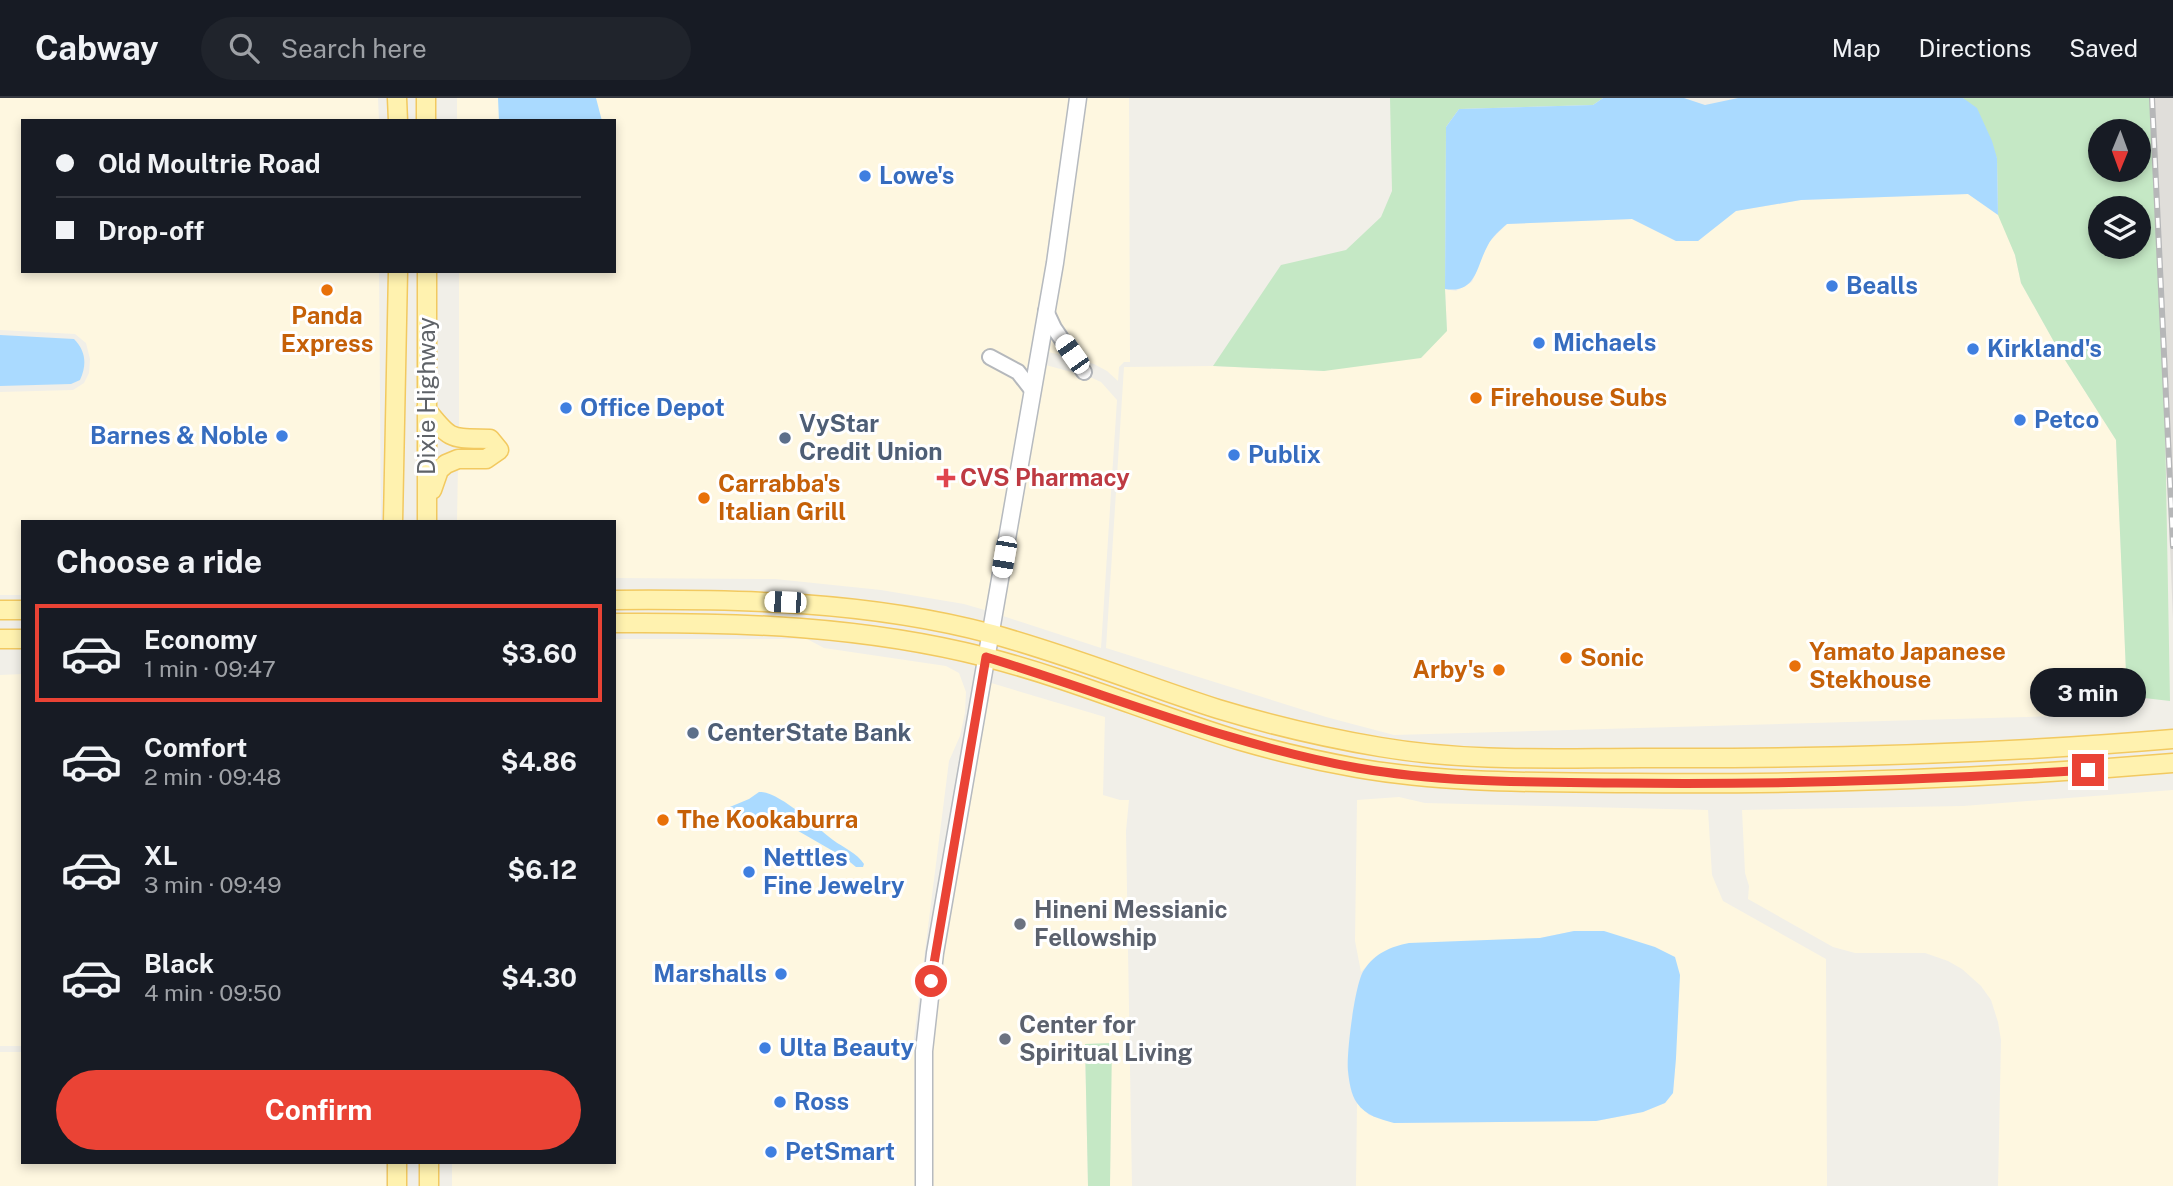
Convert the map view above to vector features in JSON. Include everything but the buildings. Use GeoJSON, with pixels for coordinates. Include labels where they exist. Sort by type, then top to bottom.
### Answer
{"type":"FeatureCollection","features":[{"type":"Feature","properties":{"kind":"main road"},"geometry":{"type":"LineString","coordinates":[[397,98],[398,119]]}},
{"type":"Feature","properties":{"kind":"main road"},"geometry":{"type":"LineString","coordinates":[[426,98],[426,119]]}},
{"type":"Feature","properties":{"kind":"main road"},"geometry":{"type":"LineString","coordinates":[[924,1186],[924,1051],[928,1002],[1046,312],[1078,98]]}},
{"type":"Feature","properties":{"kind":"main road","name":"Dixie Highway"},"geometry":{"type":"LineString","coordinates":[[393,520],[398,273]]}},
{"type":"Feature","properties":{"kind":"main road","name":"Dixie Highway"},"geometry":{"type":"LineString","coordinates":[[427,273],[427,520]]}},
{"type":"Feature","properties":{"kind":"main road"},"geometry":{"type":"LineString","coordinates":[[426,409],[449,435],[490,439],[499,450],[486,459],[458,459],[446,464],[439,470],[428,500]]}},
{"type":"Feature","properties":{"kind":"main road"},"geometry":{"type":"LineString","coordinates":[[616,600],[785,602],[872,610],[929,620],[1041,648],[1260,721],[1385,748],[1481,757],[1700,759],[1939,755],[2173,738]]}},
{"type":"Feature","properties":{"kind":"main road"},"geometry":{"type":"LineString","coordinates":[[713,600],[713,624]]}},
{"type":"Feature","properties":{"kind":"main road"},"geometry":{"type":"LineString","coordinates":[[0,610],[21,610]]}},
{"type":"Feature","properties":{"kind":"main road"},"geometry":{"type":"LineString","coordinates":[[616,623],[805,627],[895,638],[986,657],[1279,751],[1335,764],[1402,774],[1499,782],[1713,784],[1880,781],[2036,773],[2173,762]]}},
{"type":"Feature","properties":{"kind":"main road"},"geometry":{"type":"LineString","coordinates":[[0,639],[21,639]]}},
{"type":"Feature","properties":{"kind":"main road"},"geometry":{"type":"LineString","coordinates":[[1279,751],[1317,748],[1339,740]]}},
{"type":"Feature","properties":{"kind":"main road"},"geometry":{"type":"LineString","coordinates":[[397,1164],[397,1186]]}},
{"type":"Feature","properties":{"kind":"main road"},"geometry":{"type":"LineString","coordinates":[[406,1164],[406,1186]]}},
{"type":"Feature","properties":{"kind":"main road"},"geometry":{"type":"LineString","coordinates":[[429,1164],[429,1186]]}},
{"type":"Feature","properties":{"kind":"street"},"geometry":{"type":"LineString","coordinates":[[1046,312],[1084,372]]}},
{"type":"Feature","properties":{"kind":"street"},"geometry":{"type":"LineString","coordinates":[[990,357],[1018,372],[1032,390]]}},
{"type":"Feature","properties":{"kind":"shaded area"},"geometry":{"type":"Polygon","coordinates":[[[0,98],[378,98],[379,119],[21,119],[21,273],[379,273],[381,520],[21,520],[21,595],[0,595],[0,392],[73,390],[84,383],[89,373],[90,359],[86,343],[75,334],[0,330],[0,98]]]}},
{"type":"Feature","properties":{"kind":"shaded area"},"geometry":{"type":"Polygon","coordinates":[[[457,98],[1069,98],[1032,357],[988,611],[964,604],[881,590],[775,579],[616,578],[616,520],[457,520],[458,466],[503,455],[459,431],[459,273],[616,273],[616,119],[457,119],[457,98]]]}},
{"type":"Feature","properties":{"kind":"shaded area"},"geometry":{"type":"Polygon","coordinates":[[[1084,98],[1129,98],[1130,362],[1124,362],[1119,367],[1118,381],[1094,364],[1045,351],[1084,98]]]}},
{"type":"Feature","properties":{"kind":"shaded area"},"geometry":{"type":"Polygon","coordinates":[[[2151,98],[2173,98],[2173,620],[2165,422],[2151,98]]]}},
{"type":"Feature","properties":{"kind":"shaded area"},"geometry":{"type":"Polygon","coordinates":[[[1968,194],[1999,214],[2015,255],[2021,283],[2058,349],[2116,440],[2128,714],[1394,735],[1326,717],[1106,648],[1124,367],[1213,366],[1324,371],[1447,330],[1445,289],[1456,291],[1472,282],[1488,243],[1507,224],[1632,219],[1676,241],[1698,241],[1735,211],[1801,200],[1968,194]]]}},
{"type":"Feature","properties":{"kind":"shaded area"},"geometry":{"type":"Polygon","coordinates":[[[1042,364],[1101,382],[1117,400],[1101,648],[1000,615],[1042,364]]]}},
{"type":"Feature","properties":{"kind":"shaded area"},"geometry":{"type":"Polygon","coordinates":[[[616,639],[807,639],[824,648],[946,666],[959,673],[966,692],[965,713],[960,736],[949,761],[914,1038],[915,1186],[452,1186],[452,1164],[616,1164],[616,639]]]}},
{"type":"Feature","properties":{"kind":"shaded area"},"geometry":{"type":"Polygon","coordinates":[[[21,674],[21,1046],[0,1046],[0,675],[21,674]]]}},
{"type":"Feature","properties":{"kind":"shaded area"},"geometry":{"type":"Polygon","coordinates":[[[988,682],[1105,717],[1103,795],[1129,800],[1126,831],[1132,1186],[1110,1186],[1111,1043],[1085,1044],[1088,1186],[930,1186],[930,1051],[934,1003],[988,682]]]}},
{"type":"Feature","properties":{"kind":"shaded area"},"geometry":{"type":"Polygon","coordinates":[[[2173,790],[2173,1186],[1998,1186],[2001,1040],[1991,1000],[1981,986],[1962,969],[1925,953],[1855,953],[1833,947],[1748,899],[1742,810],[1963,806],[2173,790]]]}},
{"type":"Feature","properties":{"kind":"shaded area"},"geometry":{"type":"Polygon","coordinates":[[[1399,797],[1425,803],[1708,810],[1712,875],[1723,901],[1826,959],[1827,1186],[1356,1186],[1357,1103],[1369,1115],[1394,1123],[1596,1121],[1643,1112],[1665,1103],[1673,1093],[1676,1058],[1604,931],[1574,931],[1540,938],[1374,958],[1361,972],[1355,941],[1357,800],[1399,797]]]}},
{"type":"Feature","properties":{"kind":"shaded area"},"geometry":{"type":"Polygon","coordinates":[[[0,1052],[21,1052],[21,1164],[386,1164],[386,1186],[0,1186],[0,1052]]]}},
{"type":"Feature","properties":{"kind":"green space"},"geometry":{"type":"Polygon","coordinates":[[[1390,98],[1603,98],[1593,105],[1459,109],[1446,127],[1447,331],[1421,358],[1324,371],[1213,366],[1281,265],[1346,250],[1381,217],[1392,191],[1390,98]]]}},
{"type":"Feature","properties":{"kind":"green space"},"geometry":{"type":"Polygon","coordinates":[[[1963,98],[2151,98],[2165,422],[2170,701],[2127,696],[2116,440],[2058,349],[2021,283],[2015,255],[1998,215],[1997,158],[1963,98]]]}},
{"type":"Feature","properties":{"kind":"green space"},"geometry":{"type":"Polygon","coordinates":[[[1112,1043],[1110,1186],[1088,1186],[1085,1044],[1112,1043]]]}},
{"type":"Feature","properties":{"kind":"water"},"geometry":{"type":"Polygon","coordinates":[[[498,98],[596,98],[601,119],[499,119],[498,98]]]}},
{"type":"Feature","properties":{"kind":"water"},"geometry":{"type":"Polygon","coordinates":[[[1603,98],[1684,98],[1705,105],[1738,98],[1963,98],[1977,108],[1992,141],[1997,158],[1998,215],[1968,194],[1801,200],[1736,211],[1698,241],[1676,241],[1632,219],[1507,224],[1490,242],[1470,283],[1456,289],[1445,289],[1446,127],[1459,109],[1593,105],[1603,98]]]}},
{"type":"Feature","properties":{"kind":"water"},"geometry":{"type":"Polygon","coordinates":[[[0,335],[74,339],[84,358],[80,380],[71,384],[0,386],[0,335]]]}},
{"type":"Feature","properties":{"kind":"water"},"geometry":{"type":"Polygon","coordinates":[[[759,792],[777,797],[798,811],[858,857],[864,864],[863,867],[856,867],[781,821],[725,814],[725,809],[759,792]]]}},
{"type":"Feature","properties":{"kind":"water"},"geometry":{"type":"Polygon","coordinates":[[[1574,931],[1604,931],[1655,947],[1675,957],[1680,975],[1676,1058],[1673,1093],[1665,1103],[1643,1112],[1596,1121],[1394,1123],[1369,1114],[1357,1103],[1348,1071],[1352,1019],[1361,977],[1368,964],[1378,955],[1409,943],[1540,938],[1574,931]]]}},
{"type":"Feature","properties":{"kind":"railway"},"geometry":{"type":"LineString","coordinates":[[2152,98],[2173,546]]}},
{"type":"Feature","properties":{"kind":"place","name":"Lowe's"},"geometry":{"type":"Point","coordinates":[865,176]}},
{"type":"Feature","properties":{"kind":"place","name":"Bealls"},"geometry":{"type":"Point","coordinates":[1832,286]}},
{"type":"Feature","properties":{"kind":"place","name":"Panda Express"},"geometry":{"type":"Point","coordinates":[327,290]}},
{"type":"Feature","properties":{"kind":"place","name":"Michaels"},"geometry":{"type":"Point","coordinates":[1539,343]}},
{"type":"Feature","properties":{"kind":"place","name":"Kirkland's"},"geometry":{"type":"Point","coordinates":[1973,349]}},
{"type":"Feature","properties":{"kind":"place","name":"Firehouse Subs"},"geometry":{"type":"Point","coordinates":[1476,398]}},
{"type":"Feature","properties":{"kind":"place","name":"Office Depot"},"geometry":{"type":"Point","coordinates":[566,408]}},
{"type":"Feature","properties":{"kind":"place","name":"Petco"},"geometry":{"type":"Point","coordinates":[2020,420]}},
{"type":"Feature","properties":{"kind":"place","name":"Barnes & Noble"},"geometry":{"type":"Point","coordinates":[282,436]}},
{"type":"Feature","properties":{"kind":"place","name":"VyStar Credit Union"},"geometry":{"type":"Point","coordinates":[785,438]}},
{"type":"Feature","properties":{"kind":"place","name":"Publix"},"geometry":{"type":"Point","coordinates":[1234,455]}},
{"type":"Feature","properties":{"kind":"place","name":"CVS Pharmacy"},"geometry":{"type":"Point","coordinates":[946,478]}},
{"type":"Feature","properties":{"kind":"place","name":"Carrabba's Italian Grill"},"geometry":{"type":"Point","coordinates":[704,498]}},
{"type":"Feature","properties":{"kind":"place","name":"Sonic"},"geometry":{"type":"Point","coordinates":[1566,658]}},
{"type":"Feature","properties":{"kind":"place","name":"Yamato Japanese Stekhouse"},"geometry":{"type":"Point","coordinates":[1795,666]}},
{"type":"Feature","properties":{"kind":"place","name":"Arby's"},"geometry":{"type":"Point","coordinates":[1499,670]}},
{"type":"Feature","properties":{"kind":"place","name":"CenterState Bank"},"geometry":{"type":"Point","coordinates":[693,733]}},
{"type":"Feature","properties":{"kind":"place","name":"The Kookaburra"},"geometry":{"type":"Point","coordinates":[663,820]}},
{"type":"Feature","properties":{"kind":"place","name":"Nettles Fine Jewelry"},"geometry":{"type":"Point","coordinates":[749,872]}},
{"type":"Feature","properties":{"kind":"place","name":"Hineni Messianic Fellowship"},"geometry":{"type":"Point","coordinates":[1020,924]}},
{"type":"Feature","properties":{"kind":"place","name":"Marshalls"},"geometry":{"type":"Point","coordinates":[781,974]}},
{"type":"Feature","properties":{"kind":"place","name":"Center for Spiritual Living"},"geometry":{"type":"Point","coordinates":[1005,1039]}},
{"type":"Feature","properties":{"kind":"place","name":"Ulta Beauty"},"geometry":{"type":"Point","coordinates":[765,1048]}},
{"type":"Feature","properties":{"kind":"place","name":"Ross"},"geometry":{"type":"Point","coordinates":[780,1102]}},
{"type":"Feature","properties":{"kind":"place","name":"PetSmart"},"geometry":{"type":"Point","coordinates":[771,1152]}},
{"type":"Feature","properties":{"kind":"route"},"geometry":{"type":"LineString","coordinates":[[931,981],[986,657],[1279,751],[1362,768],[1448,779],[1713,784],[1907,780],[2088,770]]}}]}
